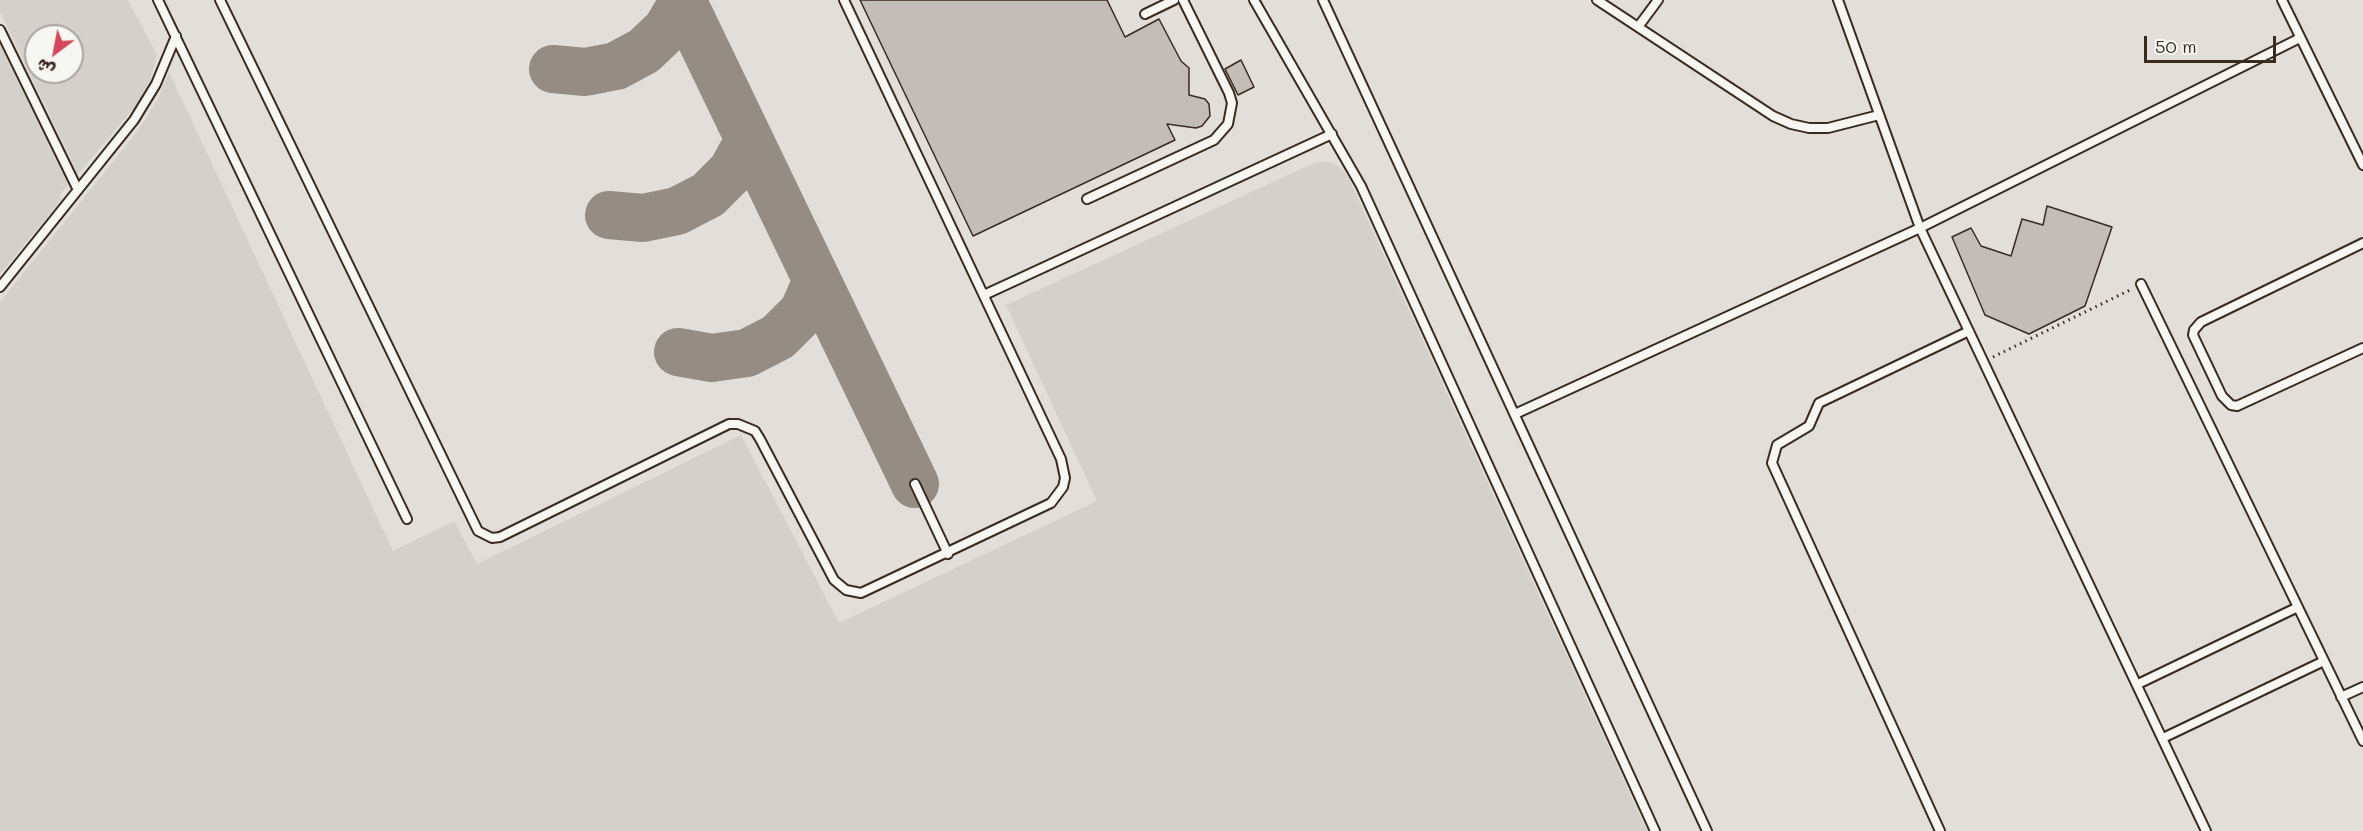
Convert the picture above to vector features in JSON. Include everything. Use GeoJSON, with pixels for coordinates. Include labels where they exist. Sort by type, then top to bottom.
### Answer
{"type":"FeatureCollection","features":[{"type":"Feature","properties":{"kind":"lane"},"geometry":{"type":"LineString","coordinates":[[158,0],[407,519]]}},
{"type":"Feature","properties":{"kind":"lane"},"geometry":{"type":"LineString","coordinates":[[220,0],[478,531],[484,536],[500,537],[729,424],[738,424],[754,431],[760,439],[828,571],[846,590],[869,592],[1051,503],[1058,496],[1065,478],[1061,459],[844,0]]}},
{"type":"Feature","properties":{"kind":"lane"},"geometry":{"type":"LineString","coordinates":[[1145,14],[1174,0]]}},
{"type":"Feature","properties":{"kind":"lane"},"geometry":{"type":"LineString","coordinates":[[1087,199],[1214,140],[1228,124],[1232,114],[1229,93],[1183,0]]}},
{"type":"Feature","properties":{"kind":"lane"},"geometry":{"type":"LineString","coordinates":[[1254,0],[1369,202],[1655,831]]}},
{"type":"Feature","properties":{"kind":"lane"},"geometry":{"type":"LineString","coordinates":[[1323,0],[1707,831]]}},
{"type":"Feature","properties":{"kind":"lane"},"geometry":{"type":"LineString","coordinates":[[1597,0],[1773,116],[1791,124],[1809,128],[1828,128],[1879,115]]}},
{"type":"Feature","properties":{"kind":"lane"},"geometry":{"type":"LineString","coordinates":[[1638,27],[1658,0]]}},
{"type":"Feature","properties":{"kind":"lane"},"geometry":{"type":"LineString","coordinates":[[1838,0],[1920,228],[2206,831]]}},
{"type":"Feature","properties":{"kind":"lane"},"geometry":{"type":"LineString","coordinates":[[2282,0],[2363,165]]}},
{"type":"Feature","properties":{"kind":"lane"},"geometry":{"type":"LineString","coordinates":[[0,30],[78,190]]}},
{"type":"Feature","properties":{"kind":"lane"},"geometry":{"type":"LineString","coordinates":[[0,287],[146,102],[165,65],[176,36]]}},
{"type":"Feature","properties":{"kind":"lane"},"geometry":{"type":"LineString","coordinates":[[1515,414],[1920,228],[2300,38]]}},
{"type":"Feature","properties":{"kind":"lane"},"geometry":{"type":"LineString","coordinates":[[984,295],[1332,134]]}},
{"type":"Feature","properties":{"kind":"lane"},"geometry":{"type":"LineString","coordinates":[[2362,247],[2201,322],[2193,335],[2222,396],[2231,405],[2237,406],[2363,348]]}},
{"type":"Feature","properties":{"kind":"lane"},"geometry":{"type":"LineString","coordinates":[[2141,284],[2363,741]]}},
{"type":"Feature","properties":{"kind":"lane"},"geometry":{"type":"LineString","coordinates":[[1940,831],[1772,463],[1778,445],[1809,426],[1819,403],[1969,331]]}},
{"type":"Feature","properties":{"kind":"lane"},"geometry":{"type":"LineString","coordinates":[[915,484],[948,554]]}},
{"type":"Feature","properties":{"kind":"lane"},"geometry":{"type":"LineString","coordinates":[[2138,684],[2298,607]]}},
{"type":"Feature","properties":{"kind":"lane"},"geometry":{"type":"LineString","coordinates":[[2163,738],[2324,661]]}},
{"type":"Feature","properties":{"kind":"lane"},"geometry":{"type":"LineString","coordinates":[[2342,697],[2363,687]]}},
{"type":"Feature","properties":{"kind":"path"},"geometry":{"type":"LineString","coordinates":[[1983,362],[2141,284]]}},
{"type":"Feature","properties":{"kind":"shaded area"},"geometry":{"type":"Polygon","coordinates":[[[0,0],[2363,0],[2363,831],[0,831],[0,0]]]}},
{"type":"Feature","properties":{"kind":"shaded area"},"geometry":{"type":"Polygon","coordinates":[[[0,0],[128,0],[157,55],[150,80],[138,103],[78,174],[35,84],[84,84],[84,24],[24,24],[24,62],[0,12],[0,0]]]}},
{"type":"Feature","properties":{"kind":"shaded area"},"geometry":{"type":"Polygon","coordinates":[[[0,45],[68,185],[59,196],[62,199],[0,274],[0,45]]]}},
{"type":"Feature","properties":{"kind":"shaded area"},"geometry":{"type":"Polygon","coordinates":[[[169,72],[393,551],[454,521],[477,564],[741,435],[839,623],[1097,501],[1006,305],[1312,164],[1324,161],[1335,164],[1344,171],[1350,181],[1647,831],[0,831],[0,302],[137,132],[158,99],[169,72]]]}},
{"type":"Feature","properties":{"kind":"building"},"geometry":{"type":"Polygon","coordinates":[[[860,0],[1107,0],[1125,37],[1159,19],[1181,61],[1189,68],[1189,95],[1205,99],[1209,104],[1210,116],[1202,126],[1196,128],[1167,124],[1175,140],[973,236],[860,0]]]}},
{"type":"Feature","properties":{"kind":"building"},"geometry":{"type":"Polygon","coordinates":[[[1241,60],[1254,87],[1238,95],[1225,69],[1241,60]]]}},
{"type":"Feature","properties":{"kind":"building"},"geometry":{"type":"Polygon","coordinates":[[[2047,206],[2112,227],[2085,306],[2029,334],[1985,315],[1952,237],[1971,228],[1981,246],[2011,256],[2022,219],[2043,225],[2047,206]]]}},
{"type":"Feature","properties":{"kind":"taxiway"},"geometry":{"type":"LineString","coordinates":[[682,0],[915,484]]}},
{"type":"Feature","properties":{"kind":"taxiway"},"geometry":{"type":"LineString","coordinates":[[553,69],[585,72],[616,66],[644,51],[667,29],[683,2]]}},
{"type":"Feature","properties":{"kind":"taxiway"},"geometry":{"type":"LineString","coordinates":[[609,215],[643,218],[677,211],[708,195],[732,171],[749,140]]}},
{"type":"Feature","properties":{"kind":"taxiway"},"geometry":{"type":"LineString","coordinates":[[678,352],[712,358],[747,353],[778,337],[803,312],[817,280]]}}]}
